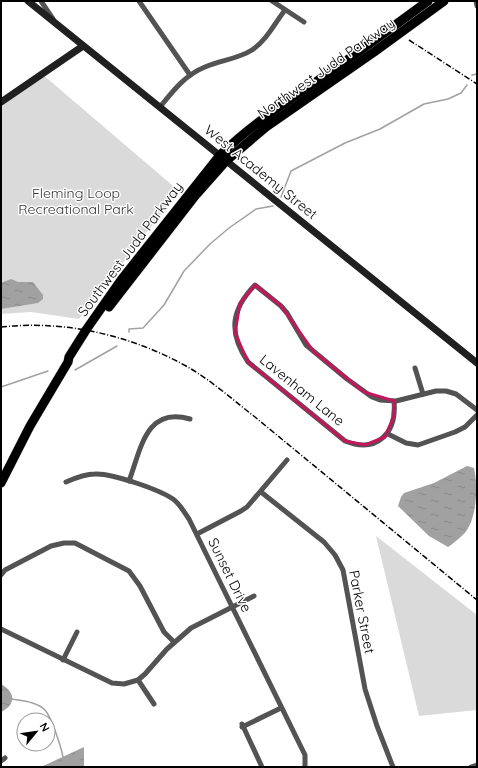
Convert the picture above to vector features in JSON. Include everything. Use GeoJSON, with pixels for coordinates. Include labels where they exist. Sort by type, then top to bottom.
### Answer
{"type":"FeatureCollection","features":[{"type":"Feature","properties":{"kind":"highway","name":"Northwest Judd Parkway"},"geometry":{"type":"LineString","coordinates":[[223,158],[231,145],[266,117],[371,44],[428,1]]}},
{"type":"Feature","properties":{"kind":"highway","name":"Northwest Judd Parkway"},"geometry":{"type":"LineString","coordinates":[[223,158],[444,1]]}},
{"type":"Feature","properties":{"kind":"highway","name":"Southwest Judd Parkway"},"geometry":{"type":"LineString","coordinates":[[1,483],[30,426],[86,330],[121,280],[223,158]]}},
{"type":"Feature","properties":{"kind":"main road","name":"West Academy Street"},"geometry":{"type":"LineString","coordinates":[[28,1],[477,363]]}},
{"type":"Feature","properties":{"kind":"main road"},"geometry":{"type":"LineString","coordinates":[[1,102],[83,46]]}},
{"type":"Feature","properties":{"kind":"street"},"geometry":{"type":"LineString","coordinates":[[41,1],[58,26]]}},
{"type":"Feature","properties":{"kind":"street"},"geometry":{"type":"LineString","coordinates":[[139,1],[190,75]]}},
{"type":"Feature","properties":{"kind":"street"},"geometry":{"type":"LineString","coordinates":[[272,1],[304,22]]}},
{"type":"Feature","properties":{"kind":"street"},"geometry":{"type":"LineString","coordinates":[[476,1],[477,6]]}},
{"type":"Feature","properties":{"kind":"street"},"geometry":{"type":"LineString","coordinates":[[160,107],[179,84],[190,75],[204,67],[243,55],[252,50],[261,43],[285,10]]}},
{"type":"Feature","properties":{"kind":"street","name":"Lavenham Lane"},"geometry":{"type":"LineString","coordinates":[[388,434],[381,440],[365,446],[354,445],[345,441],[248,362],[241,352],[234,322],[240,303],[255,285],[281,306],[287,313],[300,337],[314,352],[368,395],[380,400],[394,401]]}},
{"type":"Feature","properties":{"kind":"street"},"geometry":{"type":"LineString","coordinates":[[415,368],[423,394]]}},
{"type":"Feature","properties":{"kind":"street"},"geometry":{"type":"LineString","coordinates":[[477,410],[456,394],[446,391],[436,391],[394,401],[394,416],[388,434],[406,443],[418,445],[465,427],[477,415]]}},
{"type":"Feature","properties":{"kind":"street"},"geometry":{"type":"LineString","coordinates":[[129,481],[147,432],[156,423],[166,417],[179,417],[190,420]]}},
{"type":"Feature","properties":{"kind":"street"},"geometry":{"type":"LineString","coordinates":[[197,534],[241,511],[261,492],[287,460]]}},
{"type":"Feature","properties":{"kind":"street","name":"Sunset Drive"},"geometry":{"type":"LineString","coordinates":[[66,482],[94,474],[106,474],[168,496],[181,506],[189,518],[281,708],[305,754],[305,767]]}},
{"type":"Feature","properties":{"kind":"street","name":"Parker Street"},"geometry":{"type":"LineString","coordinates":[[261,492],[324,542],[336,555],[343,570],[365,689],[376,726],[393,767]]}},
{"type":"Feature","properties":{"kind":"street"},"geometry":{"type":"LineString","coordinates":[[1,575],[5,570],[51,546],[64,543],[75,543],[129,572],[140,586],[164,632],[174,642]]}},
{"type":"Feature","properties":{"kind":"street"},"geometry":{"type":"LineString","coordinates":[[1,629],[112,683],[124,684],[138,680],[174,642],[191,628],[254,596]]}},
{"type":"Feature","properties":{"kind":"street"},"geometry":{"type":"LineString","coordinates":[[63,660],[77,632]]}},
{"type":"Feature","properties":{"kind":"street"},"geometry":{"type":"LineString","coordinates":[[138,680],[154,704]]}},
{"type":"Feature","properties":{"kind":"street"},"geometry":{"type":"LineString","coordinates":[[262,767],[242,725],[281,708]]}},
{"type":"Feature","properties":{"kind":"street"},"geometry":{"type":"LineString","coordinates":[[471,767],[477,765]]}},
{"type":"Feature","properties":{"kind":"highlighted area"},"geometry":{"type":"Polygon","coordinates":[[[255,285],[281,306],[314,352],[364,392],[394,401],[394,416],[385,437],[365,445],[345,441],[248,362],[235,333],[240,303],[255,285]]]}},
{"type":"Feature","properties":{"kind":"green space","name":"Fleming Loop Recreational Park"},"geometry":{"type":"Polygon","coordinates":[[[42,74],[179,191],[79,319],[31,312],[1,314],[1,100],[42,74]]]}},
{"type":"Feature","properties":{"kind":"green space"},"geometry":{"type":"Polygon","coordinates":[[[376,536],[477,615],[477,710],[419,716],[376,536]]]}},
{"type":"Feature","properties":{"kind":"water"},"geometry":{"type":"Polygon","coordinates":[[[11,279],[18,282],[33,282],[43,295],[43,299],[38,303],[1,309],[1,283],[11,279]]]}},
{"type":"Feature","properties":{"kind":"water"},"geometry":{"type":"Polygon","coordinates":[[[467,466],[474,468],[476,491],[475,508],[470,524],[465,532],[448,547],[429,536],[398,506],[404,493],[434,483],[467,466]]]}},
{"type":"Feature","properties":{"kind":"water"},"geometry":{"type":"Polygon","coordinates":[[[1,684],[6,687],[11,694],[12,702],[1,712],[1,684]]]}},
{"type":"Feature","properties":{"kind":"water"},"geometry":{"type":"Polygon","coordinates":[[[84,747],[84,767],[41,767],[84,747]]]}},
{"type":"Feature","properties":{"kind":"waterway"},"geometry":{"type":"LineString","coordinates":[[472,75],[477,74]]}},
{"type":"Feature","properties":{"kind":"waterway"},"geometry":{"type":"LineString","coordinates":[[281,197],[291,171],[345,143],[380,129],[424,104],[448,99],[461,93],[467,85]]}},
{"type":"Feature","properties":{"kind":"waterway"},"geometry":{"type":"LineString","coordinates":[[129,332],[129,329],[143,328],[164,305],[184,271],[210,244],[229,228],[256,209],[273,206]]}},
{"type":"Feature","properties":{"kind":"waterway"},"geometry":{"type":"LineString","coordinates":[[75,370],[117,346]]}},
{"type":"Feature","properties":{"kind":"waterway"},"geometry":{"type":"LineString","coordinates":[[1,387],[48,371]]}},
{"type":"Feature","properties":{"kind":"waterway"},"geometry":{"type":"LineString","coordinates":[[12,699],[38,705],[45,710],[53,726],[63,757]]}},
{"type":"Feature","properties":{"kind":"railway"},"geometry":{"type":"LineString","coordinates":[[409,40],[477,84]]}},
{"type":"Feature","properties":{"kind":"railway"},"geometry":{"type":"LineString","coordinates":[[1,327],[25,325],[49,326],[96,332],[120,338],[142,346],[165,355],[186,366],[213,384],[255,417],[477,600]]}}]}
